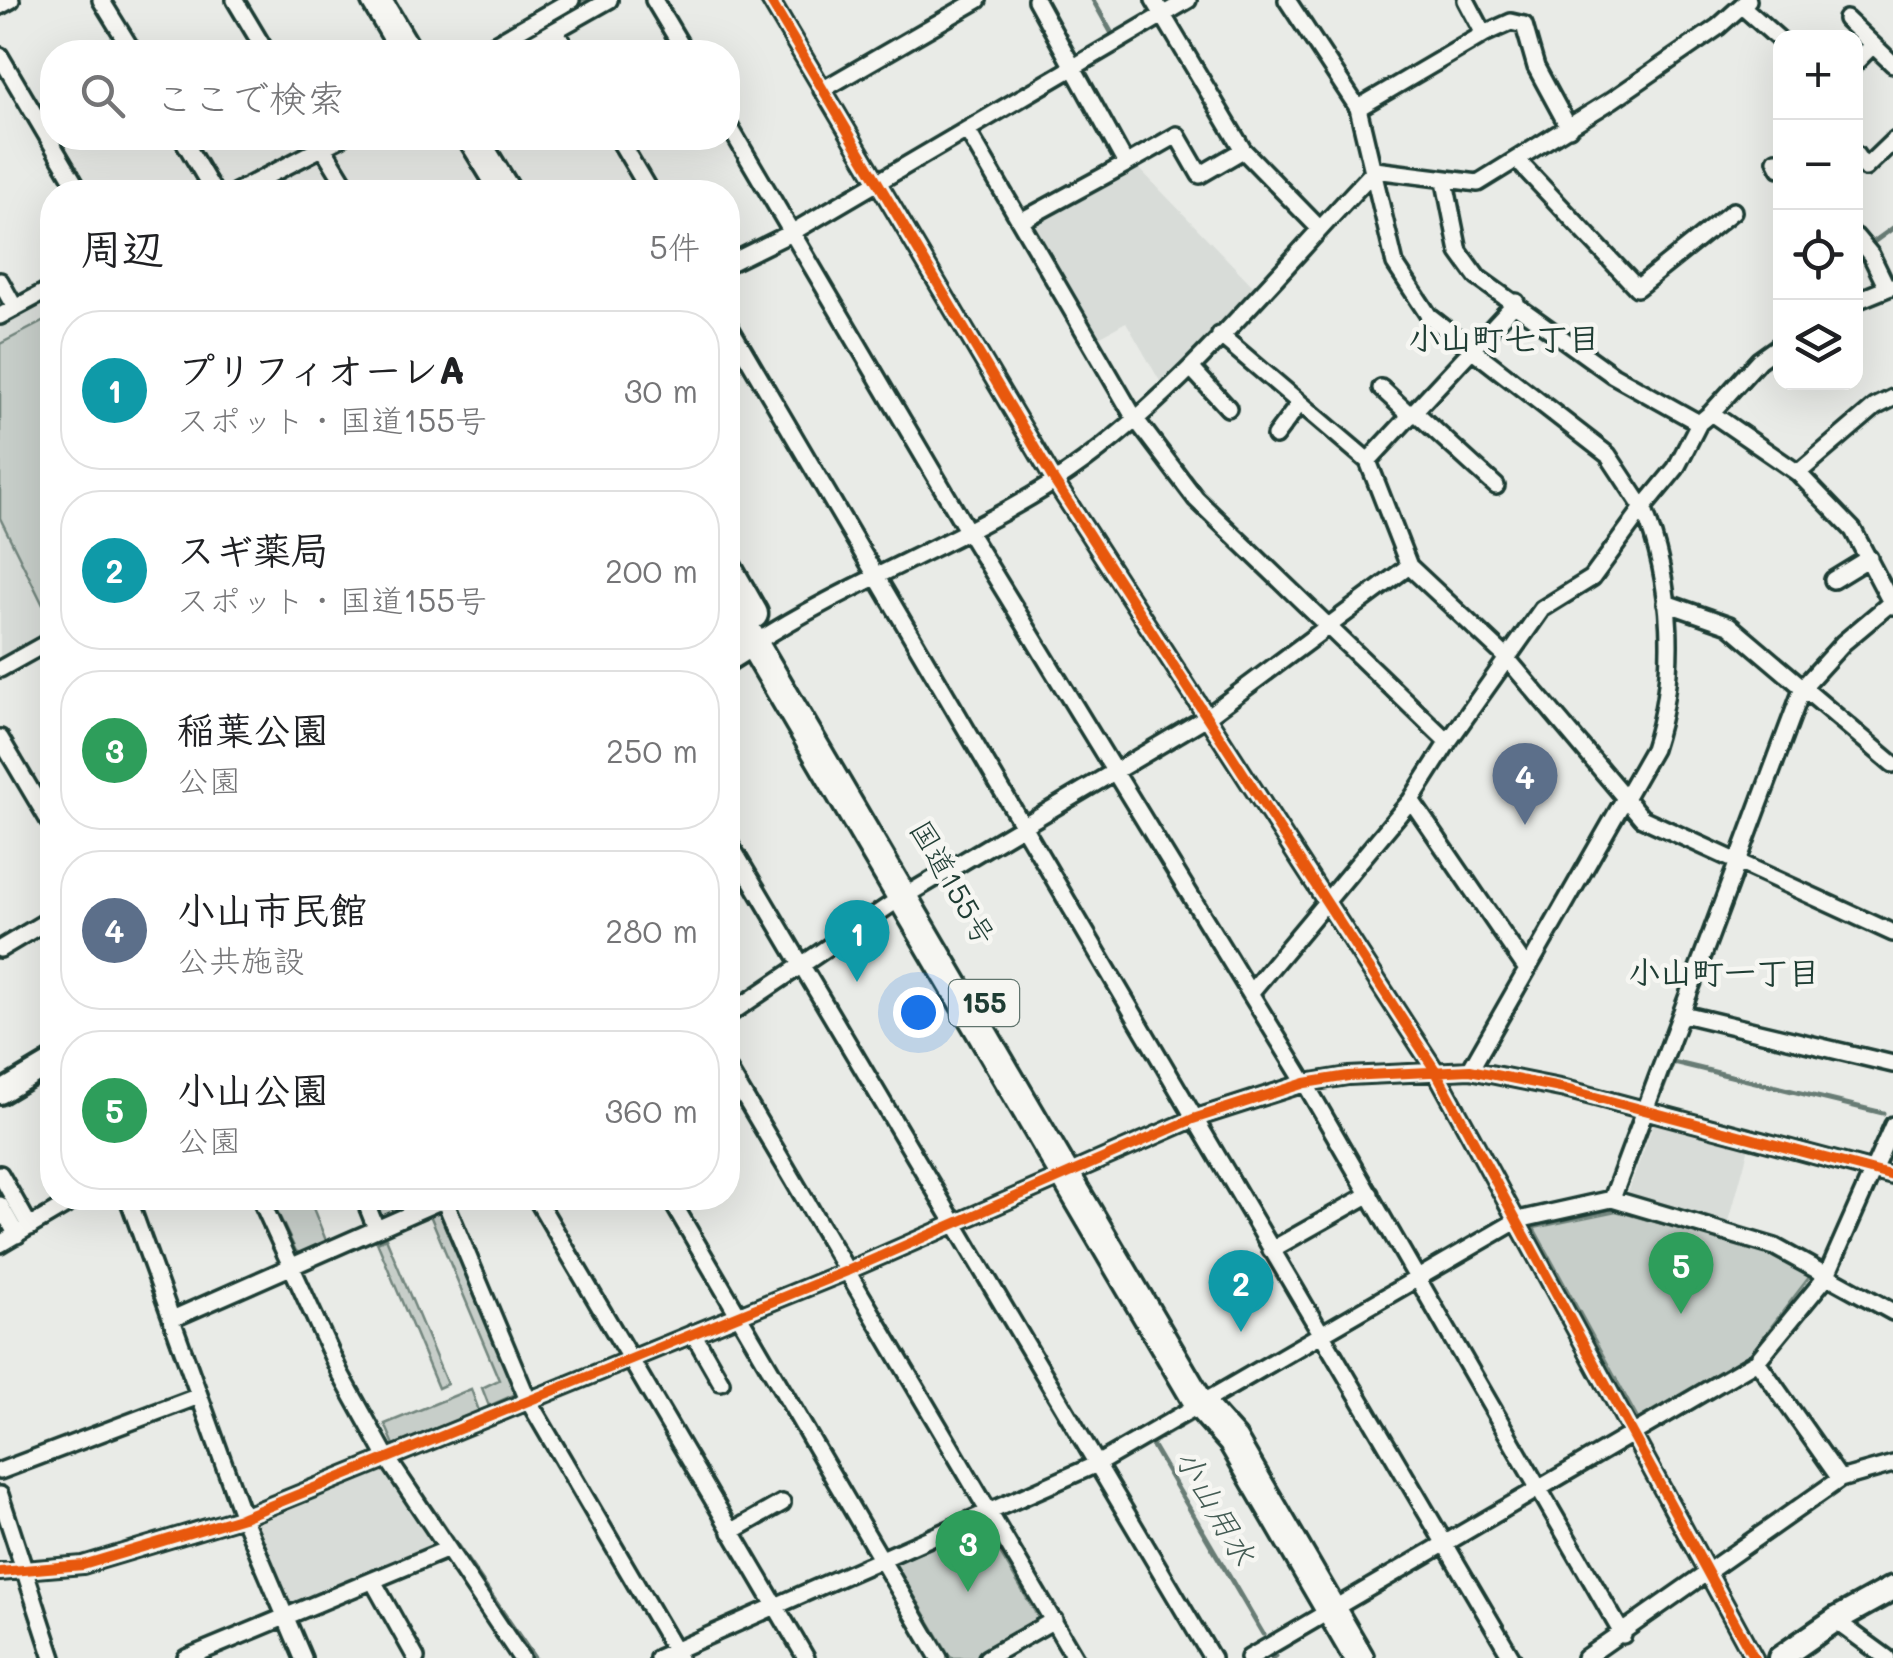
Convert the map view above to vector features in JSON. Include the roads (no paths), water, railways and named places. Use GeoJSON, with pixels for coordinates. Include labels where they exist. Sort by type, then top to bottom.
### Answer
{"type":"FeatureCollection","features":[{"type":"Feature","properties":{"kind":"highway"},"geometry":{"type":"LineString","coordinates":[[376,0],[400,40]]}},
{"type":"Feature","properties":{"kind":"highway"},"geometry":{"type":"LineString","coordinates":[[393,0],[416,40]]}},
{"type":"Feature","properties":{"kind":"highway"},"geometry":{"type":"LineString","coordinates":[[463,150],[482,180]]}},
{"type":"Feature","properties":{"kind":"highway"},"geometry":{"type":"LineString","coordinates":[[481,150],[499,180]]}},
{"type":"Feature","properties":{"kind":"highway","name":"国道155号"},"geometry":{"type":"LineString","coordinates":[[740,597],[759,640],[1359,1658]]}},
{"type":"Feature","properties":{"kind":"highway","name":"国道155号"},"geometry":{"type":"LineString","coordinates":[[740,615],[759,640]]}},
{"type":"Feature","properties":{"kind":"main road"},"geometry":{"type":"LineString","coordinates":[[1780,1658],[1835,1620],[1893,1588]]}},
{"type":"Feature","properties":{"kind":"street"},"geometry":{"type":"LineString","coordinates":[[0,6],[11,0]]}},
{"type":"Feature","properties":{"kind":"street"},"geometry":{"type":"LineString","coordinates":[[101,0],[125,40]]}},
{"type":"Feature","properties":{"kind":"street"},"geometry":{"type":"LineString","coordinates":[[236,0],[259,40]]}},
{"type":"Feature","properties":{"kind":"street"},"geometry":{"type":"LineString","coordinates":[[497,40],[541,8],[571,0]]}},
{"type":"Feature","properties":{"kind":"street"},"geometry":{"type":"LineString","coordinates":[[539,40],[610,0]]}},
{"type":"Feature","properties":{"kind":"street"},"geometry":{"type":"LineString","coordinates":[[654,0],[678,40]]}},
{"type":"Feature","properties":{"kind":"street"},"geometry":{"type":"LineString","coordinates":[[770,0],[1055,482],[1435,1070],[1754,1658]]}},
{"type":"Feature","properties":{"kind":"street"},"geometry":{"type":"LineString","coordinates":[[822,90],[978,0]]}},
{"type":"Feature","properties":{"kind":"street"},"geometry":{"type":"LineString","coordinates":[[1036,0],[1126,164]]}},
{"type":"Feature","properties":{"kind":"street"},"geometry":{"type":"LineString","coordinates":[[740,258],[792,232],[1073,68],[1158,7],[1188,0]]}},
{"type":"Feature","properties":{"kind":"street"},"geometry":{"type":"LineString","coordinates":[[1287,0],[1358,108],[1395,264],[1408,289],[1429,316],[1608,455],[1643,508],[1652,531],[1666,603],[1666,708],[1653,749],[1470,1070]]}},
{"type":"Feature","properties":{"kind":"street"},"geometry":{"type":"LineString","coordinates":[[1466,0],[1484,34]]}},
{"type":"Feature","properties":{"kind":"street"},"geometry":{"type":"LineString","coordinates":[[1375,170],[1445,182],[1478,183],[1569,128],[1746,4],[1773,33]]}},
{"type":"Feature","properties":{"kind":"street"},"geometry":{"type":"LineString","coordinates":[[1158,7],[1243,150],[1319,228]]}},
{"type":"Feature","properties":{"kind":"street"},"geometry":{"type":"LineString","coordinates":[[1846,19],[1893,64]]}},
{"type":"Feature","properties":{"kind":"street"},"geometry":{"type":"LineString","coordinates":[[1358,108],[1510,22],[1524,25],[1536,67],[1569,128]]}},
{"type":"Feature","properties":{"kind":"street"},"geometry":{"type":"LineString","coordinates":[[556,31],[561,40]]}},
{"type":"Feature","properties":{"kind":"street"},"geometry":{"type":"LineString","coordinates":[[1863,55],[1873,44]]}},
{"type":"Feature","properties":{"kind":"street"},"geometry":{"type":"LineString","coordinates":[[0,56],[40,124]]}},
{"type":"Feature","properties":{"kind":"street"},"geometry":{"type":"LineString","coordinates":[[967,130],[1134,417],[1196,499],[1448,742]]}},
{"type":"Feature","properties":{"kind":"street"},"geometry":{"type":"LineString","coordinates":[[1021,221],[1177,135],[1200,175],[1243,150]]}},
{"type":"Feature","properties":{"kind":"street"},"geometry":{"type":"LineString","coordinates":[[1863,165],[1865,168],[1893,141]]}},
{"type":"Feature","properties":{"kind":"street"},"geometry":{"type":"LineString","coordinates":[[740,144],[967,530],[1305,1083],[1624,1635]]}},
{"type":"Feature","properties":{"kind":"street"},"geometry":{"type":"LineString","coordinates":[[55,150],[73,180]]}},
{"type":"Feature","properties":{"kind":"street"},"geometry":{"type":"LineString","coordinates":[[189,150],[207,180]]}},
{"type":"Feature","properties":{"kind":"street"},"geometry":{"type":"LineString","coordinates":[[256,180],[307,150]]}},
{"type":"Feature","properties":{"kind":"street"},"geometry":{"type":"LineString","coordinates":[[325,150],[343,180]]}},
{"type":"Feature","properties":{"kind":"street"},"geometry":{"type":"LineString","coordinates":[[625,150],[643,180]]}},
{"type":"Feature","properties":{"kind":"street"},"geometry":{"type":"LineString","coordinates":[[1517,160],[1637,288],[1733,211]]}},
{"type":"Feature","properties":{"kind":"street"},"geometry":{"type":"LineString","coordinates":[[740,652],[874,574],[1055,482],[1191,368],[1375,170]]}},
{"type":"Feature","properties":{"kind":"street"},"geometry":{"type":"LineString","coordinates":[[1445,182],[1459,252],[1477,277],[1613,375],[1705,418],[1798,473],[1853,530],[1892,603],[1843,643],[1802,687],[1612,1199]]}},
{"type":"Feature","properties":{"kind":"street"},"geometry":{"type":"LineString","coordinates":[[1858,300],[1890,287],[1863,245]]}},
{"type":"Feature","properties":{"kind":"street"},"geometry":{"type":"LineString","coordinates":[[0,281],[16,308]]}},
{"type":"Feature","properties":{"kind":"street"},"geometry":{"type":"LineString","coordinates":[[0,316],[40,295]]}},
{"type":"Feature","properties":{"kind":"street"},"geometry":{"type":"LineString","coordinates":[[1368,460],[1516,302]]}},
{"type":"Feature","properties":{"kind":"street"},"geometry":{"type":"LineString","coordinates":[[1220,335],[1368,460],[1409,566],[1505,656],[1623,800],[1662,830],[1893,933]]}},
{"type":"Feature","properties":{"kind":"street"},"geometry":{"type":"LineString","coordinates":[[740,345],[1512,1658]]}},
{"type":"Feature","properties":{"kind":"street"},"geometry":{"type":"LineString","coordinates":[[1250,993],[1411,800],[1505,656],[1542,609],[1592,578],[1676,468],[1705,418],[1758,360],[1773,350]]}},
{"type":"Feature","properties":{"kind":"street"},"geometry":{"type":"LineString","coordinates":[[1191,368],[1228,408]]}},
{"type":"Feature","properties":{"kind":"street"},"geometry":{"type":"LineString","coordinates":[[1382,388],[1496,486]]}},
{"type":"Feature","properties":{"kind":"street"},"geometry":{"type":"LineString","coordinates":[[1798,473],[1875,407],[1893,398]]}},
{"type":"Feature","properties":{"kind":"street"},"geometry":{"type":"LineString","coordinates":[[1275,436],[1300,403]]}},
{"type":"Feature","properties":{"kind":"street"},"geometry":{"type":"LineString","coordinates":[[1833,580],[1869,558]]}},
{"type":"Feature","properties":{"kind":"street"},"geometry":{"type":"LineString","coordinates":[[740,1007],[910,893],[1205,718],[1409,566]]}},
{"type":"Feature","properties":{"kind":"street"},"geometry":{"type":"LineString","coordinates":[[1666,603],[1729,625],[1893,764]]}},
{"type":"Feature","properties":{"kind":"street"},"geometry":{"type":"LineString","coordinates":[[0,669],[40,647]]}},
{"type":"Feature","properties":{"kind":"street"},"geometry":{"type":"LineString","coordinates":[[0,738],[40,806]]}},
{"type":"Feature","properties":{"kind":"street"},"geometry":{"type":"LineString","coordinates":[[1411,800],[1526,968]]}},
{"type":"Feature","properties":{"kind":"street"},"geometry":{"type":"LineString","coordinates":[[740,861],[1212,1658]]}},
{"type":"Feature","properties":{"kind":"street"},"geometry":{"type":"LineString","coordinates":[[0,949],[40,925]]}},
{"type":"Feature","properties":{"kind":"street"},"geometry":{"type":"LineString","coordinates":[[1683,1014],[1893,1064]]}},
{"type":"Feature","properties":{"kind":"street"},"geometry":{"type":"LineString","coordinates":[[0,1094],[40,1069]]}},
{"type":"Feature","properties":{"kind":"street"},"geometry":{"type":"LineString","coordinates":[[0,1572],[24,1572],[135,1553],[243,1517],[847,1270],[1193,1119],[1305,1083],[1470,1070],[1874,1167],[1893,1176]]}},
{"type":"Feature","properties":{"kind":"street"},"geometry":{"type":"LineString","coordinates":[[740,1089],[1075,1658]]}},
{"type":"Feature","properties":{"kind":"street"},"geometry":{"type":"LineString","coordinates":[[1249,1658],[1757,1361],[1826,1277],[1893,1124]]}},
{"type":"Feature","properties":{"kind":"street"},"geometry":{"type":"LineString","coordinates":[[0,1174],[24,1231]]}},
{"type":"Feature","properties":{"kind":"street"},"geometry":{"type":"LineString","coordinates":[[1271,1250],[1370,1194]]}},
{"type":"Feature","properties":{"kind":"street"},"geometry":{"type":"LineString","coordinates":[[658,1658],[676,1654],[1096,1464],[1518,1220],[1612,1199],[1776,1247],[1893,1312]]}},
{"type":"Feature","properties":{"kind":"street"},"geometry":{"type":"LineString","coordinates":[[0,1205],[24,1231]]}},
{"type":"Feature","properties":{"kind":"street"},"geometry":{"type":"LineString","coordinates":[[0,1244],[58,1210]]}},
{"type":"Feature","properties":{"kind":"street"},"geometry":{"type":"LineString","coordinates":[[132,1210],[243,1517],[303,1658]]}},
{"type":"Feature","properties":{"kind":"street"},"geometry":{"type":"LineString","coordinates":[[266,1210],[340,1372],[387,1458],[522,1658]]}},
{"type":"Feature","properties":{"kind":"street"},"geometry":{"type":"LineString","coordinates":[[369,1210],[376,1228]]}},
{"type":"Feature","properties":{"kind":"street"},"geometry":{"type":"LineString","coordinates":[[172,1320],[417,1210]]}},
{"type":"Feature","properties":{"kind":"street"},"geometry":{"type":"LineString","coordinates":[[450,1210],[528,1400],[676,1654]]}},
{"type":"Feature","properties":{"kind":"street"},"geometry":{"type":"LineString","coordinates":[[543,1210],[806,1658]]}},
{"type":"Feature","properties":{"kind":"street"},"geometry":{"type":"LineString","coordinates":[[677,1210],[939,1658]]}},
{"type":"Feature","properties":{"kind":"street"},"geometry":{"type":"LineString","coordinates":[[693,1333],[721,1382]]}},
{"type":"Feature","properties":{"kind":"street"},"geometry":{"type":"LineString","coordinates":[[1757,1361],[1840,1479]]}},
{"type":"Feature","properties":{"kind":"street"},"geometry":{"type":"LineString","coordinates":[[0,1471],[200,1396]]}},
{"type":"Feature","properties":{"kind":"street"},"geometry":{"type":"LineString","coordinates":[[1585,1658],[1624,1635],[1840,1479],[1893,1464]]}},
{"type":"Feature","properties":{"kind":"street"},"geometry":{"type":"LineString","coordinates":[[0,1494],[54,1658]]}},
{"type":"Feature","properties":{"kind":"street"},"geometry":{"type":"LineString","coordinates":[[731,1532],[782,1502]]}},
{"type":"Feature","properties":{"kind":"street"},"geometry":{"type":"LineString","coordinates":[[186,1658],[448,1549]]}},
{"type":"Feature","properties":{"kind":"street"},"geometry":{"type":"LineString","coordinates":[[373,1581],[416,1658]]}},
{"type":"Feature","properties":{"kind":"street"},"geometry":{"type":"LineString","coordinates":[[988,1658],[1054,1620]]}},
{"type":"Feature","properties":{"kind":"street"},"geometry":{"type":"LineString","coordinates":[[1835,1620],[1886,1658]]}},
{"type":"Feature","properties":{"kind":"waterway"},"geometry":{"type":"LineString","coordinates":[[1093,0],[1115,39]]}},
{"type":"Feature","properties":{"kind":"waterway"},"geometry":{"type":"LineString","coordinates":[[1868,246],[1893,228]]}},
{"type":"Feature","properties":{"kind":"waterway","name":"小山用水"},"geometry":{"type":"LineString","coordinates":[[1658,1101],[1673,1062],[1883,1113]]}},
{"type":"Feature","properties":{"kind":"waterway","name":"小山用水"},"geometry":{"type":"LineString","coordinates":[[1625,1188],[1649,1125]]}},
{"type":"Feature","properties":{"kind":"waterway","name":"小山用水"},"geometry":{"type":"LineString","coordinates":[[1535,1225],[1618,1207]]}},
{"type":"Feature","properties":{"kind":"waterway","name":"小山用水"},"geometry":{"type":"LineString","coordinates":[[1433,1278],[1511,1233]]}},
{"type":"Feature","properties":{"kind":"waterway","name":"小山用水"},"geometry":{"type":"LineString","coordinates":[[1338,1334],[1414,1289]]}},
{"type":"Feature","properties":{"kind":"waterway","name":"小山用水"},"geometry":{"type":"LineString","coordinates":[[1234,1394],[1318,1346]]}},
{"type":"Feature","properties":{"kind":"waterway","name":"小山用水"},"geometry":{"type":"LineString","coordinates":[[1191,1420],[1151,1443],[1263,1634]]}},
{"type":"Feature","properties":{"kind":"waterway","name":"小山用水"},"geometry":{"type":"LineString","coordinates":[[405,1470],[534,1658]]}},
{"type":"Feature","properties":{"kind":"waterway","name":"小山用水"},"geometry":{"type":"LineString","coordinates":[[1272,1658],[1276,1656]]}},
{"type":"Feature","properties":{"kind":"place","name":"小山市民館"},"geometry":{"type":"Point","coordinates":[1525,825]}},
{"type":"Feature","properties":{"kind":"place","name":"プリフィオーレA"},"geometry":{"type":"Point","coordinates":[857,982]}},
{"type":"Feature","properties":{"kind":"place","name":"小山公園"},"geometry":{"type":"Point","coordinates":[1681,1314]}},
{"type":"Feature","properties":{"kind":"place","name":"スギ薬局"},"geometry":{"type":"Point","coordinates":[1241,1332]}},
{"type":"Feature","properties":{"kind":"place","name":"稲葉公園"},"geometry":{"type":"Point","coordinates":[968,1592]}},
{"type":"Feature","properties":{"kind":"district","name":"小山町七丁目"},"geometry":{"type":"Point","coordinates":[1504,339]}},
{"type":"Feature","properties":{"kind":"district","name":"小山町一丁目"},"geometry":{"type":"Point","coordinates":[1724,973]}}]}
